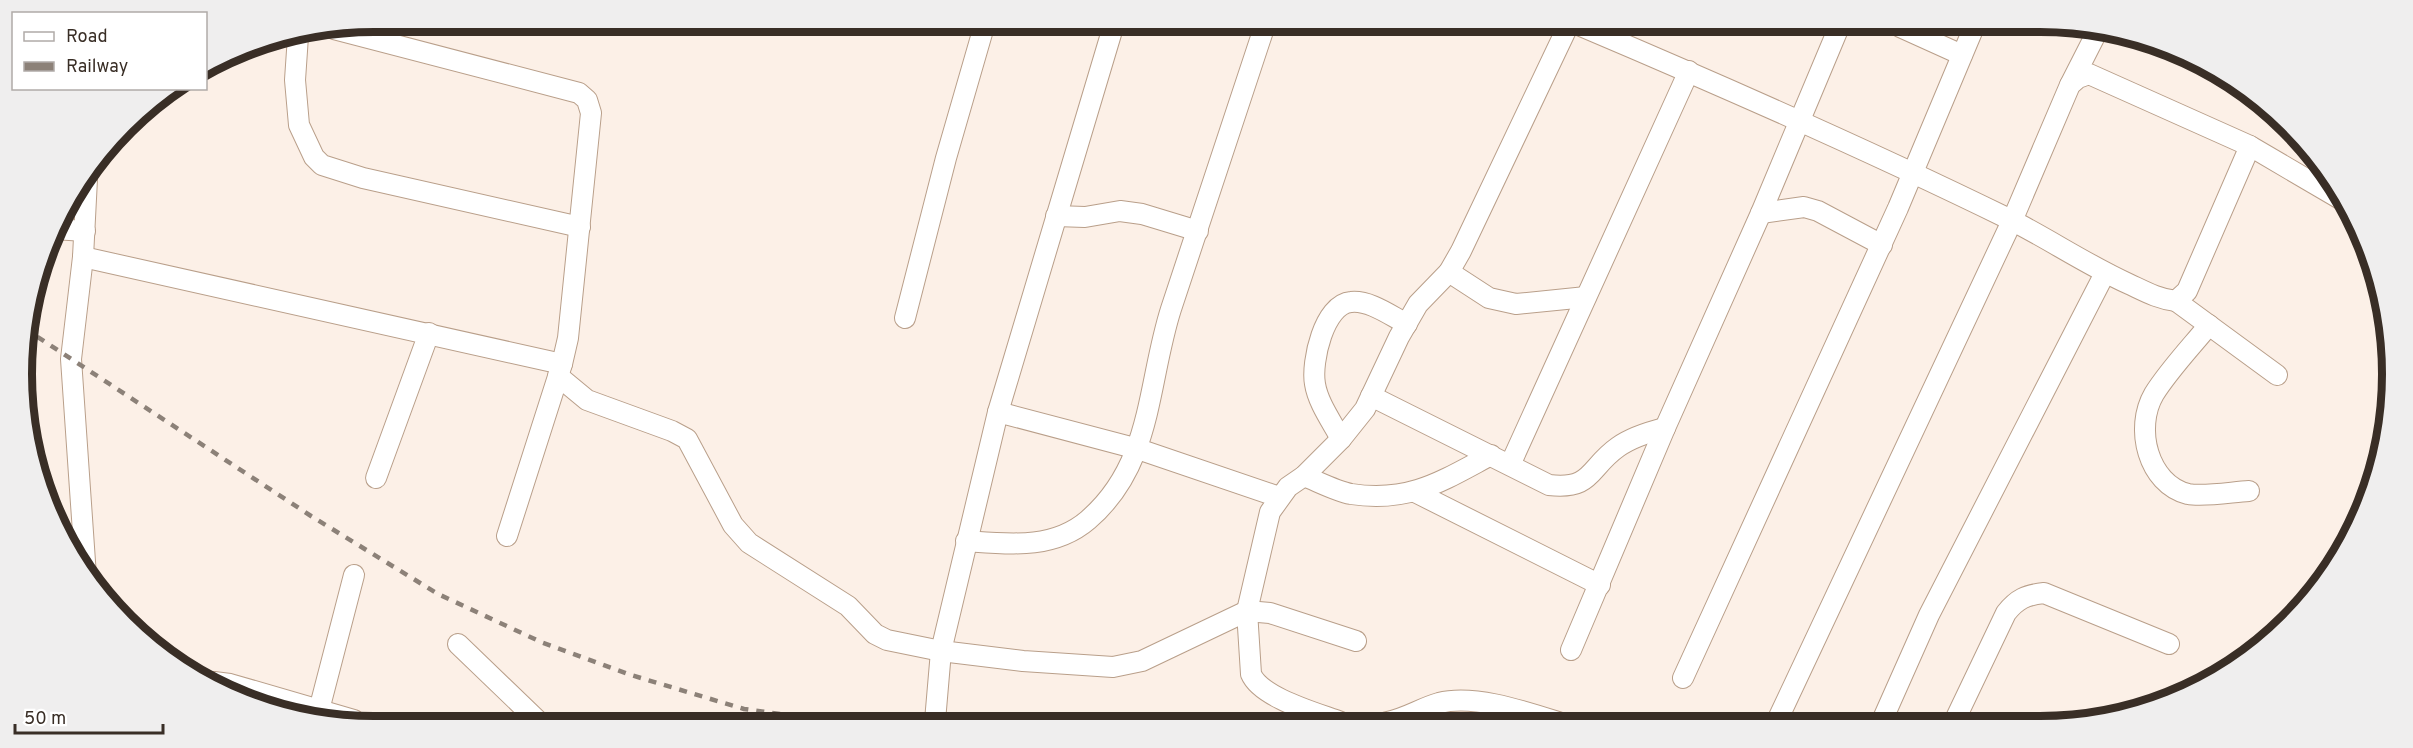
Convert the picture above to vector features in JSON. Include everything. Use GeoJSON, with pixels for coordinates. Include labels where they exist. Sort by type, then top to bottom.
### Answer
{"type":"FeatureCollection","features":[{"type":"Feature","properties":{"kind":"street"},"geometry":{"type":"LineString","coordinates":[[347,32],[579,93],[587,100],[591,113],[568,338],[507,536]]}},
{"type":"Feature","properties":{"kind":"street"},"geometry":{"type":"LineString","coordinates":[[905,318],[946,158],[982,32]]}},
{"type":"Feature","properties":{"kind":"street"},"geometry":{"type":"LineString","coordinates":[[936,716],[941,651],[998,412],[1112,32]]}},
{"type":"Feature","properties":{"kind":"street"},"geometry":{"type":"LineString","coordinates":[[966,541],[1028,543],[1061,536],[1087,520],[1119,484],[1138,449],[1170,312],[1262,32]]}},
{"type":"Feature","properties":{"kind":"street"},"geometry":{"type":"LineString","coordinates":[[1326,716],[1268,692],[1255,683],[1251,674],[1246,611],[1270,512],[1288,487],[1304,476],[1341,439],[1365,409],[1418,304],[1449,272],[1461,250],[1565,32]]}},
{"type":"Feature","properties":{"kind":"street"},"geometry":{"type":"LineString","coordinates":[[1595,32],[1800,121],[2012,221],[2105,273],[2161,299],[2176,301],[2277,375]]}},
{"type":"Feature","properties":{"kind":"street"},"geometry":{"type":"LineString","coordinates":[[1571,650],[1837,32]]}},
{"type":"Feature","properties":{"kind":"street"},"geometry":{"type":"LineString","coordinates":[[1911,32],[1962,55]]}},
{"type":"Feature","properties":{"kind":"street"},"geometry":{"type":"LineString","coordinates":[[1683,678],[1882,245],[1972,32]]}},
{"type":"Feature","properties":{"kind":"street"},"geometry":{"type":"LineString","coordinates":[[1779,716],[2012,221],[2070,86],[2095,36]]}},
{"type":"Feature","properties":{"kind":"street"},"geometry":{"type":"LineString","coordinates":[[298,40],[295,80],[299,125],[314,157],[322,165],[363,178],[580,227]]}},
{"type":"Feature","properties":{"kind":"street"},"geometry":{"type":"LineString","coordinates":[[1510,465],[1689,72]]}},
{"type":"Feature","properties":{"kind":"street"},"geometry":{"type":"LineString","coordinates":[[2070,86],[2078,78],[2089,74],[2250,146],[2329,193]]}},
{"type":"Feature","properties":{"kind":"street"},"geometry":{"type":"LineString","coordinates":[[2176,301],[2187,291],[2250,146]]}},
{"type":"Feature","properties":{"kind":"street"},"geometry":{"type":"LineString","coordinates":[[86,559],[71,359],[83,257],[87,188]]}},
{"type":"Feature","properties":{"kind":"street"},"geometry":{"type":"LineString","coordinates":[[1761,213],[1804,207],[1818,211],[1882,245]]}},
{"type":"Feature","properties":{"kind":"street"},"geometry":{"type":"LineString","coordinates":[[1056,216],[1085,217],[1120,211],[1142,214],[1198,231]]}},
{"type":"Feature","properties":{"kind":"street"},"geometry":{"type":"LineString","coordinates":[[64,230],[85,231]]}},
{"type":"Feature","properties":{"kind":"street"},"geometry":{"type":"LineString","coordinates":[[83,257],[429,333],[560,370],[587,400],[672,431],[687,439],[733,525],[748,543],[848,606],[875,634],[888,640],[941,651],[1023,661],[1113,667],[1142,661],[1246,611],[1270,613],[1356,641]]}},
{"type":"Feature","properties":{"kind":"street"},"geometry":{"type":"LineString","coordinates":[[1449,272],[1489,298],[1516,304],[1586,297]]}},
{"type":"Feature","properties":{"kind":"street"},"geometry":{"type":"LineString","coordinates":[[1884,716],[1929,615],[2105,273]]}},
{"type":"Feature","properties":{"kind":"street"},"geometry":{"type":"LineString","coordinates":[[1341,439],[1314,384],[1315,358],[1323,330],[1336,308],[1343,303],[1353,302],[1370,305],[1407,324]]}},
{"type":"Feature","properties":{"kind":"street"},"geometry":{"type":"LineString","coordinates":[[2209,325],[2153,395],[2146,415],[2143,437],[2158,474],[2176,489],[2190,494],[2249,491]]}},
{"type":"Feature","properties":{"kind":"street"},"geometry":{"type":"LineString","coordinates":[[376,478],[429,333]]}},
{"type":"Feature","properties":{"kind":"street"},"geometry":{"type":"LineString","coordinates":[[1371,396],[1549,485],[1575,486],[1588,478],[1617,448],[1645,433],[1665,428]]}},
{"type":"Feature","properties":{"kind":"street"},"geometry":{"type":"LineString","coordinates":[[998,412],[1138,449],[1279,497]]}},
{"type":"Feature","properties":{"kind":"street"},"geometry":{"type":"LineString","coordinates":[[1304,476],[1349,494],[1388,496],[1415,492],[1434,485],[1491,455]]}},
{"type":"Feature","properties":{"kind":"street"},"geometry":{"type":"LineString","coordinates":[[1415,492],[1600,585]]}},
{"type":"Feature","properties":{"kind":"street"},"geometry":{"type":"LineString","coordinates":[[319,710],[354,575]]}},
{"type":"Feature","properties":{"kind":"street"},"geometry":{"type":"LineString","coordinates":[[1957,716],[2006,613],[2016,601],[2028,595],[2044,593],[2169,644]]}},
{"type":"Feature","properties":{"kind":"street"},"geometry":{"type":"LineString","coordinates":[[458,644],[533,716]]}},
{"type":"Feature","properties":{"kind":"street"},"geometry":{"type":"LineString","coordinates":[[230,684],[335,714]]}},
{"type":"Feature","properties":{"kind":"street"},"geometry":{"type":"LineString","coordinates":[[516,716],[519,701]]}},
{"type":"Feature","properties":{"kind":"street"},"geometry":{"type":"LineString","coordinates":[[1403,716],[1439,703],[1463,701],[1499,706],[1535,716]]}},
{"type":"Feature","properties":{"kind":"railway"},"geometry":{"type":"LineString","coordinates":[[34,334],[311,516],[438,594],[541,642],[631,675],[744,709],[795,716]]}}]}
